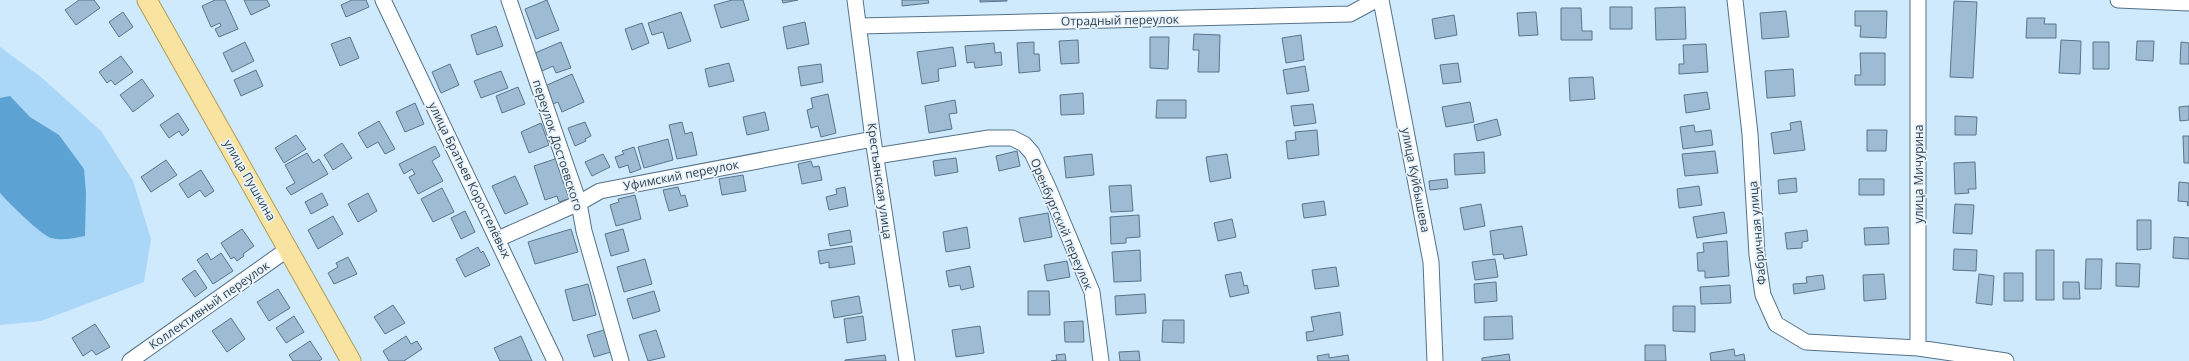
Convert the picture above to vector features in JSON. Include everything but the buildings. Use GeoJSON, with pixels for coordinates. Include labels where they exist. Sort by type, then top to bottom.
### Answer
{"type":"FeatureCollection","features":[{"type":"Feature","properties":{"kind":"main road","name":"улица Пушкина"},"geometry":{"type":"LineString","coordinates":[[147,0],[351,361]]}},
{"type":"Feature","properties":{"kind":"street","name":"улица Братьев Коростелёвых"},"geometry":{"type":"LineString","coordinates":[[383,0],[555,361]]}},
{"type":"Feature","properties":{"kind":"street","name":"переулок Достоевского"},"geometry":{"type":"LineString","coordinates":[[509,0],[579,203],[584,231],[621,361]]}},
{"type":"Feature","properties":{"kind":"street","name":"Крестьянская улица"},"geometry":{"type":"LineString","coordinates":[[855,0],[860,26],[873,139],[907,361]]}},
{"type":"Feature","properties":{"kind":"street","name":"Отрадный переулок"},"geometry":{"type":"LineString","coordinates":[[860,26],[1350,14],[1376,0]]}},
{"type":"Feature","properties":{"kind":"street","name":"улица Куйбышева"},"geometry":{"type":"LineString","coordinates":[[1381,0],[1431,262],[1435,361]]}},
{"type":"Feature","properties":{"kind":"street","name":"Фабричная улица"},"geometry":{"type":"LineString","coordinates":[[1735,0],[1750,134],[1757,255],[1763,295],[1776,324],[1806,342],[1918,348],[2006,361]]}},
{"type":"Feature","properties":{"kind":"street","name":"улица Мичурина"},"geometry":{"type":"LineString","coordinates":[[1918,0],[1918,348]]}},
{"type":"Feature","properties":{"kind":"street"},"geometry":{"type":"LineString","coordinates":[[2118,0],[2189,3]]}},
{"type":"Feature","properties":{"kind":"street","name":"Оренбургский переулок"},"geometry":{"type":"LineString","coordinates":[[876,156],[989,138],[1012,138],[1024,144],[1032,153],[1048,187],[1092,292],[1101,361]]}},
{"type":"Feature","properties":{"kind":"street","name":"Уфимский переулок"},"geometry":{"type":"LineString","coordinates":[[498,239],[579,203],[600,191],[873,139]]}},
{"type":"Feature","properties":{"kind":"street","name":"Коллективный переулок"},"geometry":{"type":"LineString","coordinates":[[130,361],[288,249]]}},
{"type":"Feature","properties":{"kind":"shaded area"},"geometry":{"type":"Polygon","coordinates":[[[0,47],[42,78],[101,131],[133,181],[151,239],[144,282],[41,321],[0,325],[0,47]]]}},
{"type":"Feature","properties":{"kind":"shaded area"},"geometry":{"type":"Polygon","coordinates":[[[10,96],[30,117],[59,135],[84,169],[86,193],[85,236],[64,239],[51,238],[32,225],[0,193],[0,98],[10,96]]]}}]}
